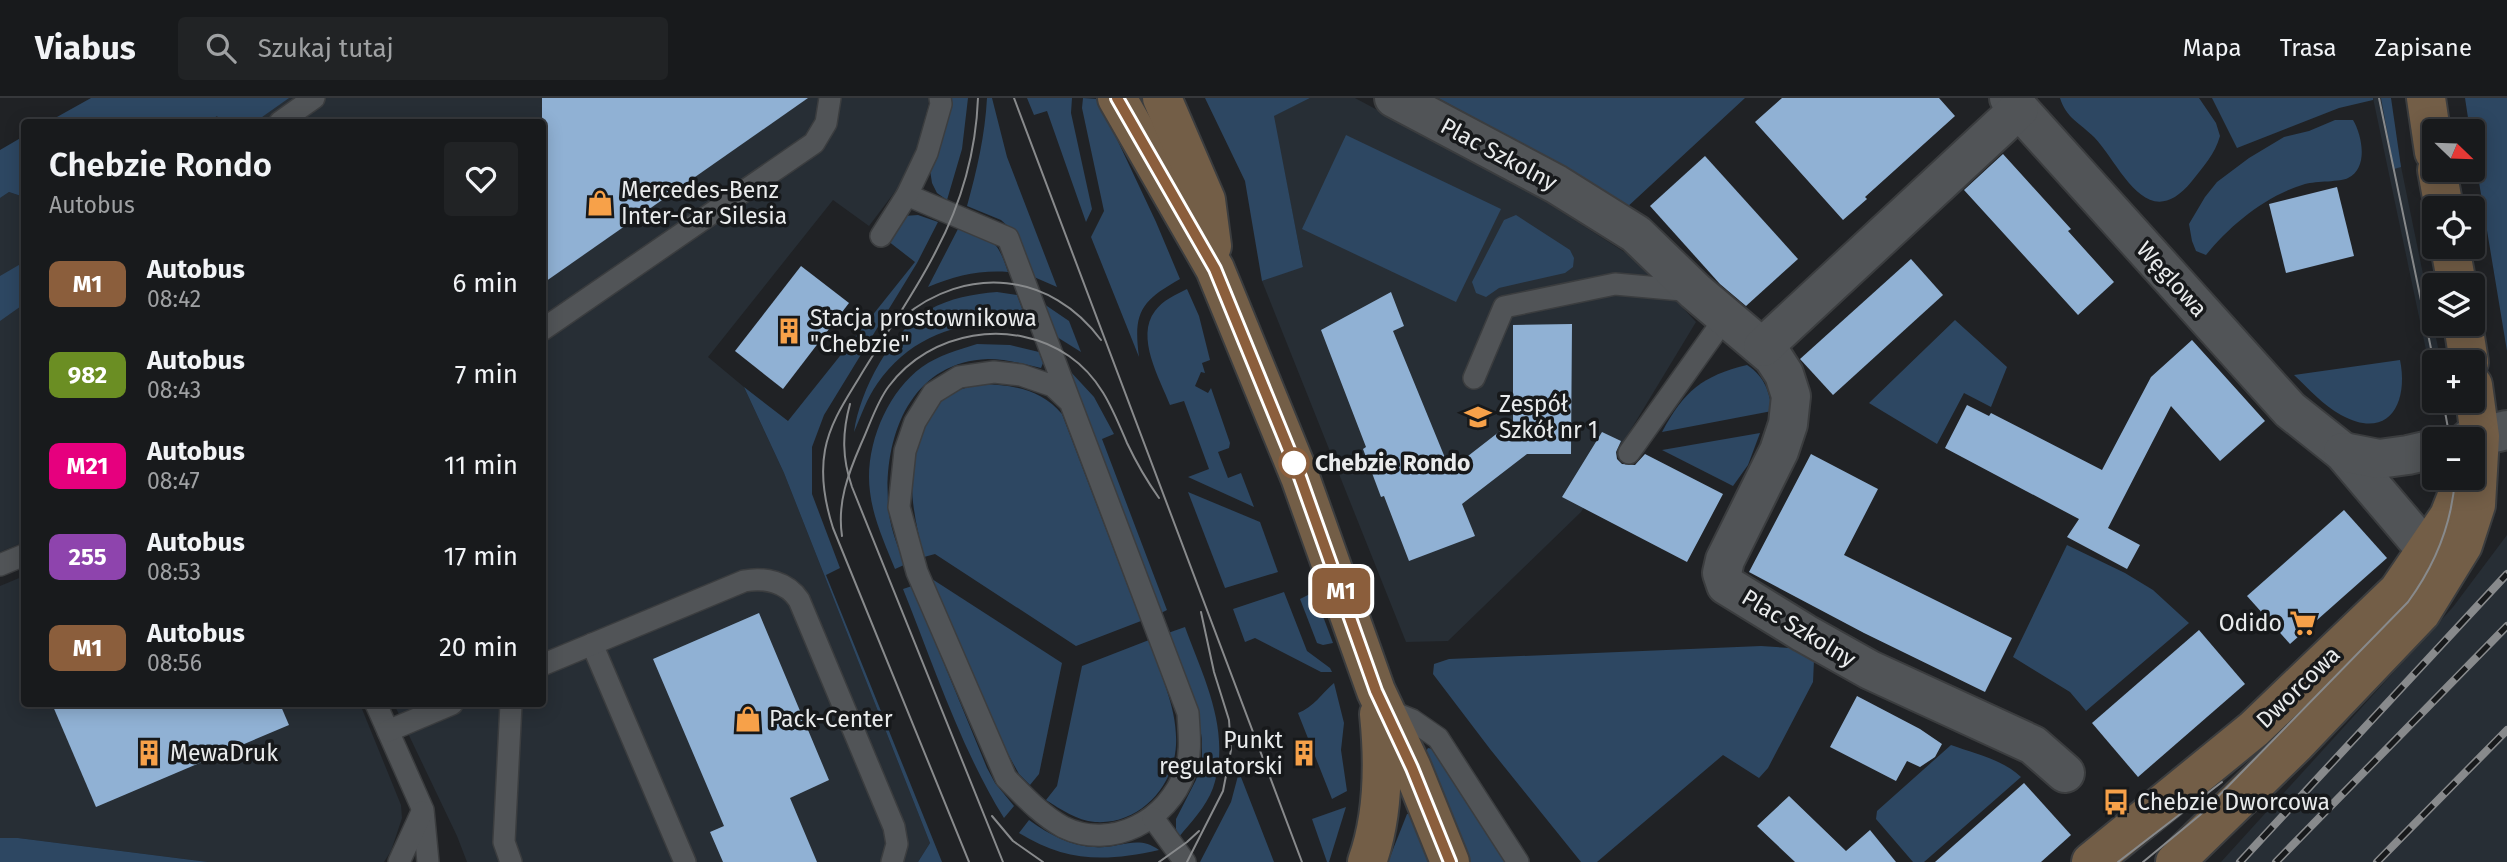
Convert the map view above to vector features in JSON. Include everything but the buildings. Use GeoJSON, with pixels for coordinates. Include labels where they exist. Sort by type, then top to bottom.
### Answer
{"type":"FeatureCollection","features":[{"type":"Feature","properties":{"kind":"main road"},"geometry":{"type":"LineString","coordinates":[[1117,98],[1215,269],[1300,477],[1381,700],[1450,862]]}},
{"type":"Feature","properties":{"kind":"main road"},"geometry":{"type":"LineString","coordinates":[[1161,98],[1206,200],[1215,269]]}},
{"type":"Feature","properties":{"kind":"main road"},"geometry":{"type":"LineString","coordinates":[[2426,98],[2429,119]]}},
{"type":"Feature","properties":{"kind":"main road","name":"Dworcowa"},"geometry":{"type":"LineString","coordinates":[[2175,862],[2287,754],[2421,613],[2445,548],[2449,516],[2459,490]]}},
{"type":"Feature","properties":{"kind":"main road","name":"Dworcowa"},"geometry":{"type":"LineString","coordinates":[[2091,862],[2254,729],[2445,548],[2476,505],[2477,490]]}},
{"type":"Feature","properties":{"kind":"main road"},"geometry":{"type":"LineString","coordinates":[[1367,862],[1377,831],[1381,792],[1381,700]]}},
{"type":"Feature","properties":{"kind":"street","name":"Plac Szkolny"},"geometry":{"type":"LineString","coordinates":[[1394,98],[1556,184],[1636,234],[1725,318],[1773,357],[1784,374],[1791,396],[1788,424],[1779,451],[1725,559],[1722,573],[1726,585],[1870,670],[2033,746],[2065,773]]}},
{"type":"Feature","properties":{"kind":"street"},"geometry":{"type":"LineString","coordinates":[[1763,347],[2014,104]]}},
{"type":"Feature","properties":{"kind":"street","name":"Węglowa"},"geometry":{"type":"LineString","coordinates":[[2014,104],[2290,410],[2343,452],[2445,548]]}},
{"type":"Feature","properties":{"kind":"street","name":"Węglowa"},"geometry":{"type":"LineString","coordinates":[[2343,452],[2379,459],[2422,452]]}},
{"type":"Feature","properties":{"kind":"lane"},"geometry":{"type":"LineString","coordinates":[[285,119],[314,98]]}},
{"type":"Feature","properties":{"kind":"lane"},"geometry":{"type":"LineString","coordinates":[[546,327],[814,143],[826,123],[830,98]]}},
{"type":"Feature","properties":{"kind":"lane"},"geometry":{"type":"LineString","coordinates":[[881,236],[907,195],[927,153],[941,104],[940,98]]}},
{"type":"Feature","properties":{"kind":"lane"},"geometry":{"type":"LineString","coordinates":[[907,195],[1008,238],[1188,713],[1190,741],[1186,770],[1171,799],[1153,818],[1124,833],[1087,834],[1063,827],[1031,803],[1006,778],[917,572],[899,507],[905,451],[915,422],[933,393],[959,377],[994,372],[1021,375],[1053,386],[1069,401]]}},
{"type":"Feature","properties":{"kind":"lane"},"geometry":{"type":"LineString","coordinates":[[1474,378],[1504,307],[1615,284],[1695,291]]}},
{"type":"Feature","properties":{"kind":"lane"},"geometry":{"type":"LineString","coordinates":[[1629,453],[1725,318]]}},
{"type":"Feature","properties":{"kind":"lane"},"geometry":{"type":"LineString","coordinates":[[0,565],[21,556]]}},
{"type":"Feature","properties":{"kind":"lane"},"geometry":{"type":"LineString","coordinates":[[546,663],[744,580],[758,578],[783,585],[793,592],[894,827],[897,844],[892,862]]}},
{"type":"Feature","properties":{"kind":"lane"},"geometry":{"type":"LineString","coordinates":[[593,644],[685,862]]}},
{"type":"Feature","properties":{"kind":"lane"},"geometry":{"type":"LineString","coordinates":[[1381,700],[1438,738],[1518,862]]}},
{"type":"Feature","properties":{"kind":"lane"},"geometry":{"type":"LineString","coordinates":[[377,707],[423,810],[428,862]]}},
{"type":"Feature","properties":{"kind":"lane"},"geometry":{"type":"LineString","coordinates":[[388,731],[445,707]]}},
{"type":"Feature","properties":{"kind":"lane"},"geometry":{"type":"LineString","coordinates":[[511,707],[504,842],[511,862]]}},
{"type":"Feature","properties":{"kind":"lane"},"geometry":{"type":"LineString","coordinates":[[399,862],[423,810]]}},
{"type":"Feature","properties":{"kind":"lane"},"geometry":{"type":"LineString","coordinates":[[1153,818],[1185,862]]}},
{"type":"Feature","properties":{"kind":"shaded area"},"geometry":{"type":"Polygon","coordinates":[[[91,98],[289,98],[259,119],[219,119],[217,116],[212,119],[53,119],[91,98]]]}},
{"type":"Feature","properties":{"kind":"shaded area"},"geometry":{"type":"Polygon","coordinates":[[[207,98],[930,98],[919,141],[903,181],[869,226],[833,200],[708,357],[744,387],[784,473],[930,843],[918,862],[467,862],[395,707],[546,707],[546,119],[170,119],[207,98]]]}},
{"type":"Feature","properties":{"kind":"shaded area"},"geometry":{"type":"Polygon","coordinates":[[[951,98],[968,98],[962,149],[947,200],[937,193],[930,170],[938,156],[952,104],[951,98]]]}},
{"type":"Feature","properties":{"kind":"shaded area"},"geometry":{"type":"Polygon","coordinates":[[[987,98],[992,98],[1007,157],[1057,287],[1034,277],[1011,229],[1001,220],[967,206],[980,152],[987,98]]]}},
{"type":"Feature","properties":{"kind":"shaded area"},"geometry":{"type":"Polygon","coordinates":[[[1027,98],[1072,98],[1071,113],[1092,209],[1086,222],[1047,111],[1034,115],[1027,98]]]}},
{"type":"Feature","properties":{"kind":"shaded area"},"geometry":{"type":"Polygon","coordinates":[[[1083,98],[1098,99],[1180,279],[1156,294],[1143,309],[1137,329],[1139,357],[1091,237],[1104,211],[1082,108],[1083,98]]]}},
{"type":"Feature","properties":{"kind":"shaded area"},"geometry":{"type":"Polygon","coordinates":[[[1205,98],[1310,98],[1274,116],[1303,267],[1262,281],[1245,181],[1205,98]]]}},
{"type":"Feature","properties":{"kind":"shaded area","name":"Zespół Szkół nr 1"},"geometry":{"type":"Polygon","coordinates":[[[1310,98],[1355,98],[1532,193],[1640,262],[1696,322],[1581,512],[1448,641],[1406,642],[1262,281],[1303,266],[1273,116],[1310,98]]]}},
{"type":"Feature","properties":{"kind":"shaded area"},"geometry":{"type":"Polygon","coordinates":[[[1438,98],[1745,98],[1624,210],[1548,158],[1438,98]]]}},
{"type":"Feature","properties":{"kind":"shaded area"},"geometry":{"type":"Polygon","coordinates":[[[2060,98],[2199,98],[2216,123],[2220,136],[2204,165],[2176,196],[2162,202],[2149,199],[2125,179],[2094,137],[2070,115],[2060,98]]]}},
{"type":"Feature","properties":{"kind":"shaded area"},"geometry":{"type":"Polygon","coordinates":[[[2212,98],[2373,100],[2339,108],[2237,148],[2212,98]]]}},
{"type":"Feature","properties":{"kind":"shaded area"},"geometry":{"type":"Polygon","coordinates":[[[2373,98],[2387,98],[2423,273],[2422,331],[2373,98]]]}},
{"type":"Feature","properties":{"kind":"shaded area"},"geometry":{"type":"Polygon","coordinates":[[[2381,98],[2391,98],[2401,167],[2394,169],[2381,98]]]}},
{"type":"Feature","properties":{"kind":"shaded area"},"geometry":{"type":"Polygon","coordinates":[[[2465,98],[2507,98],[2507,351],[2485,218],[2485,196],[2481,196],[2479,182],[2485,182],[2485,119],[2468,119],[2465,98]]]}},
{"type":"Feature","properties":{"kind":"shaded area"},"geometry":{"type":"Polygon","coordinates":[[[2335,120],[2353,120],[2356,126],[2362,151],[2355,173],[2345,179],[2305,184],[2277,195],[2238,222],[2206,255],[2196,251],[2189,224],[2217,182],[2284,137],[2309,131],[2335,120]]]}},
{"type":"Feature","properties":{"kind":"shaded area"},"geometry":{"type":"Polygon","coordinates":[[[1346,135],[1501,209],[1456,302],[1302,229],[1346,135]]]}},
{"type":"Feature","properties":{"kind":"shaded area"},"geometry":{"type":"Polygon","coordinates":[[[21,138],[21,196],[9,192],[0,198],[0,150],[21,138]]]}},
{"type":"Feature","properties":{"kind":"shaded area"},"geometry":{"type":"Polygon","coordinates":[[[9,192],[21,196],[21,543],[0,552],[0,198],[9,192]]]}},
{"type":"Feature","properties":{"kind":"shaded area"},"geometry":{"type":"Polygon","coordinates":[[[918,215],[938,222],[917,263],[824,415],[812,447],[812,494],[840,568],[826,575],[942,862],[918,862],[930,843],[784,473],[744,387],[788,421],[915,262],[888,241],[904,216],[918,215]]]}},
{"type":"Feature","properties":{"kind":"shaded area"},"geometry":{"type":"Polygon","coordinates":[[[1516,215],[1570,250],[1574,258],[1573,267],[1565,273],[1499,288],[1486,297],[1476,293],[1472,282],[1504,220],[1516,215]]]}},
{"type":"Feature","properties":{"kind":"shaded area"},"geometry":{"type":"Polygon","coordinates":[[[959,227],[991,241],[1000,252],[1008,272],[967,275],[928,287],[959,227]]]}},
{"type":"Feature","properties":{"kind":"shaded area"},"geometry":{"type":"Polygon","coordinates":[[[21,264],[21,306],[0,321],[0,276],[21,264]]]}},
{"type":"Feature","properties":{"kind":"shaded area"},"geometry":{"type":"Polygon","coordinates":[[[1187,289],[1199,316],[1210,360],[1202,363],[1205,373],[1201,372],[1195,386],[1208,393],[1211,388],[1230,443],[1229,448],[1218,452],[1228,478],[1241,473],[1254,507],[1188,477],[1209,469],[1184,401],[1170,405],[1151,358],[1148,345],[1149,321],[1162,304],[1187,289]]]}},
{"type":"Feature","properties":{"kind":"shaded area"},"geometry":{"type":"Polygon","coordinates":[[[997,292],[1017,295],[1029,327],[1007,324],[964,326],[925,340],[891,366],[877,384],[854,432],[870,380],[902,332],[929,310],[945,302],[970,295],[997,292]]]}},
{"type":"Feature","properties":{"kind":"shaded area"},"geometry":{"type":"Polygon","coordinates":[[[1044,304],[1069,321],[1081,352],[1057,337],[1044,304]]]}},
{"type":"Feature","properties":{"kind":"shaded area"},"geometry":{"type":"Polygon","coordinates":[[[1955,320],[2007,367],[1991,407],[1964,393],[1937,444],[1869,403],[1955,320]]]}},
{"type":"Feature","properties":{"kind":"shaded area"},"geometry":{"type":"Polygon","coordinates":[[[2423,336],[2436,336],[2439,350],[2426,350],[2423,336]]]}},
{"type":"Feature","properties":{"kind":"shaded area"},"geometry":{"type":"Polygon","coordinates":[[[977,344],[1010,345],[1039,352],[1043,363],[1041,368],[995,359],[960,364],[937,375],[919,391],[905,412],[895,435],[890,461],[889,513],[904,565],[895,569],[877,521],[870,492],[871,458],[880,423],[898,391],[922,367],[942,356],[977,344]]]}},
{"type":"Feature","properties":{"kind":"shaded area"},"geometry":{"type":"Polygon","coordinates":[[[2400,360],[2402,376],[2398,404],[2392,414],[2383,421],[2371,424],[2357,422],[2334,411],[2294,375],[2400,360]]]}},
{"type":"Feature","properties":{"kind":"shaded area"},"geometry":{"type":"Polygon","coordinates":[[[1747,365],[1758,374],[1765,385],[1772,411],[1662,432],[1678,406],[1696,387],[1718,374],[1747,365]]]}},
{"type":"Feature","properties":{"kind":"shaded area"},"geometry":{"type":"Polygon","coordinates":[[[1069,370],[1094,397],[1114,434],[1102,439],[1167,610],[1161,613],[1069,370]]]}},
{"type":"Feature","properties":{"kind":"shaded area"},"geometry":{"type":"Polygon","coordinates":[[[983,384],[1027,390],[1046,399],[1062,414],[1141,621],[1076,646],[935,554],[924,557],[912,491],[918,442],[930,417],[943,399],[960,390],[983,384]]]}},
{"type":"Feature","properties":{"kind":"shaded area"},"geometry":{"type":"Polygon","coordinates":[[[1760,433],[1748,465],[1733,486],[1662,450],[1760,433]]]}},
{"type":"Feature","properties":{"kind":"shaded area"},"geometry":{"type":"Polygon","coordinates":[[[1188,492],[1260,522],[1278,572],[1225,588],[1188,492]]]}},
{"type":"Feature","properties":{"kind":"shaded area"},"geometry":{"type":"Polygon","coordinates":[[[2507,535],[2507,862],[2221,862],[2453,607],[2507,535]]]}},
{"type":"Feature","properties":{"kind":"shaded area"},"geometry":{"type":"Polygon","coordinates":[[[2067,545],[2153,590],[2189,623],[2086,711],[2070,692],[2013,657],[2067,545]]]}},
{"type":"Feature","properties":{"kind":"shaded area"},"geometry":{"type":"Polygon","coordinates":[[[21,577],[21,707],[361,707],[401,805],[402,818],[391,851],[384,862],[208,862],[0,838],[0,586],[21,577]]]}},
{"type":"Feature","properties":{"kind":"shaded area"},"geometry":{"type":"Polygon","coordinates":[[[932,579],[1062,663],[1039,774],[1030,785],[1019,774],[998,736],[932,579]]]}},
{"type":"Feature","properties":{"kind":"shaded area"},"geometry":{"type":"Polygon","coordinates":[[[912,586],[987,768],[995,783],[1014,806],[1004,818],[961,736],[937,677],[903,589],[912,586]]]}},
{"type":"Feature","properties":{"kind":"shaded area"},"geometry":{"type":"Polygon","coordinates":[[[1284,592],[1307,651],[1332,672],[1321,672],[1255,638],[1245,642],[1233,609],[1284,592]]]}},
{"type":"Feature","properties":{"kind":"shaded area"},"geometry":{"type":"Polygon","coordinates":[[[1310,594],[1333,643],[1317,643],[1300,599],[1310,594]]]}},
{"type":"Feature","properties":{"kind":"shaded area"},"geometry":{"type":"Polygon","coordinates":[[[1185,627],[1213,706],[1219,747],[1218,767],[1210,795],[1179,837],[1176,819],[1196,780],[1202,760],[1202,739],[1197,711],[1168,633],[1185,627]]]}},
{"type":"Feature","properties":{"kind":"shaded area"},"geometry":{"type":"Polygon","coordinates":[[[1149,640],[1174,718],[1176,745],[1169,775],[1152,800],[1126,817],[1095,822],[1075,817],[1046,800],[1057,786],[1082,666],[1149,640]]]}},
{"type":"Feature","properties":{"kind":"shaded area"},"geometry":{"type":"Polygon","coordinates":[[[1761,646],[1805,649],[1814,660],[1813,682],[1768,768],[1759,778],[1723,755],[1597,862],[1581,862],[1433,674],[1434,664],[1449,659],[1761,646]]]}},
{"type":"Feature","properties":{"kind":"shaded area"},"geometry":{"type":"Polygon","coordinates":[[[1334,683],[1344,723],[1341,750],[1347,791],[1332,799],[1298,713],[1313,704],[1334,683]]]}},
{"type":"Feature","properties":{"kind":"shaded area"},"geometry":{"type":"Polygon","coordinates":[[[1951,745],[1997,762],[2021,777],[1924,862],[1913,862],[1876,819],[1877,811],[1951,745]]]}},
{"type":"Feature","properties":{"kind":"shaded area"},"geometry":{"type":"Polygon","coordinates":[[[1428,748],[1433,749],[1469,802],[1505,862],[1468,862],[1425,753],[1428,748]]]}},
{"type":"Feature","properties":{"kind":"shaded area"},"geometry":{"type":"Polygon","coordinates":[[[1239,772],[1274,862],[1200,862],[1231,802],[1239,772]]]}},
{"type":"Feature","properties":{"kind":"shaded area"},"geometry":{"type":"Polygon","coordinates":[[[1346,807],[1329,862],[1327,862],[1312,819],[1346,807]]]}},
{"type":"Feature","properties":{"kind":"shaded area"},"geometry":{"type":"Polygon","coordinates":[[[1407,814],[1410,814],[1428,862],[1388,862],[1407,814]]]}},
{"type":"Feature","properties":{"kind":"shaded area"},"geometry":{"type":"Polygon","coordinates":[[[1029,820],[1053,835],[1077,844],[1104,847],[1143,843],[1159,850],[1103,858],[1070,854],[1036,843],[1019,833],[1029,820]]]}},
{"type":"Feature","properties":{"kind":"shaded area"},"geometry":{"type":"Polygon","coordinates":[[[0,838],[18,838],[208,862],[0,862],[0,838]]]}},
{"type":"Feature","properties":{"kind":"tram line"},"geometry":{"type":"LineString","coordinates":[[969,862],[833,528],[823,470],[827,440],[839,412],[918,284],[953,215],[966,177],[978,98]]}},
{"type":"Feature","properties":{"kind":"tram line"},"geometry":{"type":"LineString","coordinates":[[1014,98],[1302,862]]}},
{"type":"Feature","properties":{"kind":"tram line"},"geometry":{"type":"LineString","coordinates":[[2379,98],[2431,350]]}},
{"type":"Feature","properties":{"kind":"tram line"},"geometry":{"type":"LineString","coordinates":[[902,318],[927,301],[953,289],[980,283],[1007,283],[1033,289],[1058,300],[1081,317],[1101,340]]}},
{"type":"Feature","properties":{"kind":"tram line"},"geometry":{"type":"LineString","coordinates":[[842,536],[842,500],[848,478],[884,393],[906,367],[926,353],[949,342],[973,336],[1023,336],[1047,344],[1080,365],[1105,395],[1134,457],[1159,498]]}},
{"type":"Feature","properties":{"kind":"tram line"},"geometry":{"type":"LineString","coordinates":[[850,404],[844,446],[852,487],[1003,862]]}},
{"type":"Feature","properties":{"kind":"tram line"},"geometry":{"type":"LineString","coordinates":[[2445,413],[2448,427]]}},
{"type":"Feature","properties":{"kind":"tram line"},"geometry":{"type":"LineString","coordinates":[[2143,862],[2200,815],[2408,602],[2434,559],[2446,528],[2454,490]]}},
{"type":"Feature","properties":{"kind":"tram line"},"geometry":{"type":"LineString","coordinates":[[1187,862],[1223,791],[1231,750],[1229,720],[1214,672],[1201,612]]}},
{"type":"Feature","properties":{"kind":"tram line"},"geometry":{"type":"LineString","coordinates":[[2118,862],[2222,782]]}},
{"type":"Feature","properties":{"kind":"tram line"},"geometry":{"type":"LineString","coordinates":[[992,816],[1013,841],[1043,862]]}},
{"type":"Feature","properties":{"kind":"tram line"},"geometry":{"type":"LineString","coordinates":[[1159,862],[1199,831]]}},
{"type":"Feature","properties":{"kind":"railway"},"geometry":{"type":"LineString","coordinates":[[2240,862],[2507,574]]}},
{"type":"Feature","properties":{"kind":"railway"},"geometry":{"type":"LineString","coordinates":[[2276,862],[2507,626]]}},
{"type":"Feature","properties":{"kind":"railway"},"geometry":{"type":"LineString","coordinates":[[2377,862],[2507,730]]}},
{"type":"Feature","properties":{"kind":"bus line","name":"M1"},"geometry":{"type":"LineString","coordinates":[[1117,98],[1215,269],[1300,477],[1376,691],[1387,710],[1450,862]]}},
{"type":"Feature","properties":{"kind":"place","name":"Mercedes-Benz Inter-Car Silesia"},"geometry":{"type":"Point","coordinates":[600,203]}},
{"type":"Feature","properties":{"kind":"place","name":"Stacja prostownikowa \"Chebzie\""},"geometry":{"type":"Point","coordinates":[789,331]}},
{"type":"Feature","properties":{"kind":"place","name":"Zespół Szkół nr 1"},"geometry":{"type":"Point","coordinates":[1478,417]}},
{"type":"Feature","properties":{"kind":"place","name":"Chebzie Rondo"},"geometry":{"type":"Point","coordinates":[1294,463]}},
{"type":"Feature","properties":{"kind":"place","name":"Odido"},"geometry":{"type":"Point","coordinates":[2303,623]}},
{"type":"Feature","properties":{"kind":"place","name":"Pack-Center"},"geometry":{"type":"Point","coordinates":[748,719]}},
{"type":"Feature","properties":{"kind":"place","name":"MewaDruk"},"geometry":{"type":"Point","coordinates":[149,753]}},
{"type":"Feature","properties":{"kind":"place","name":"Punkt regulatorski"},"geometry":{"type":"Point","coordinates":[1304,753]}},
{"type":"Feature","properties":{"kind":"place","name":"Chebzie Dworcowa"},"geometry":{"type":"Point","coordinates":[2116,802]}}]}
